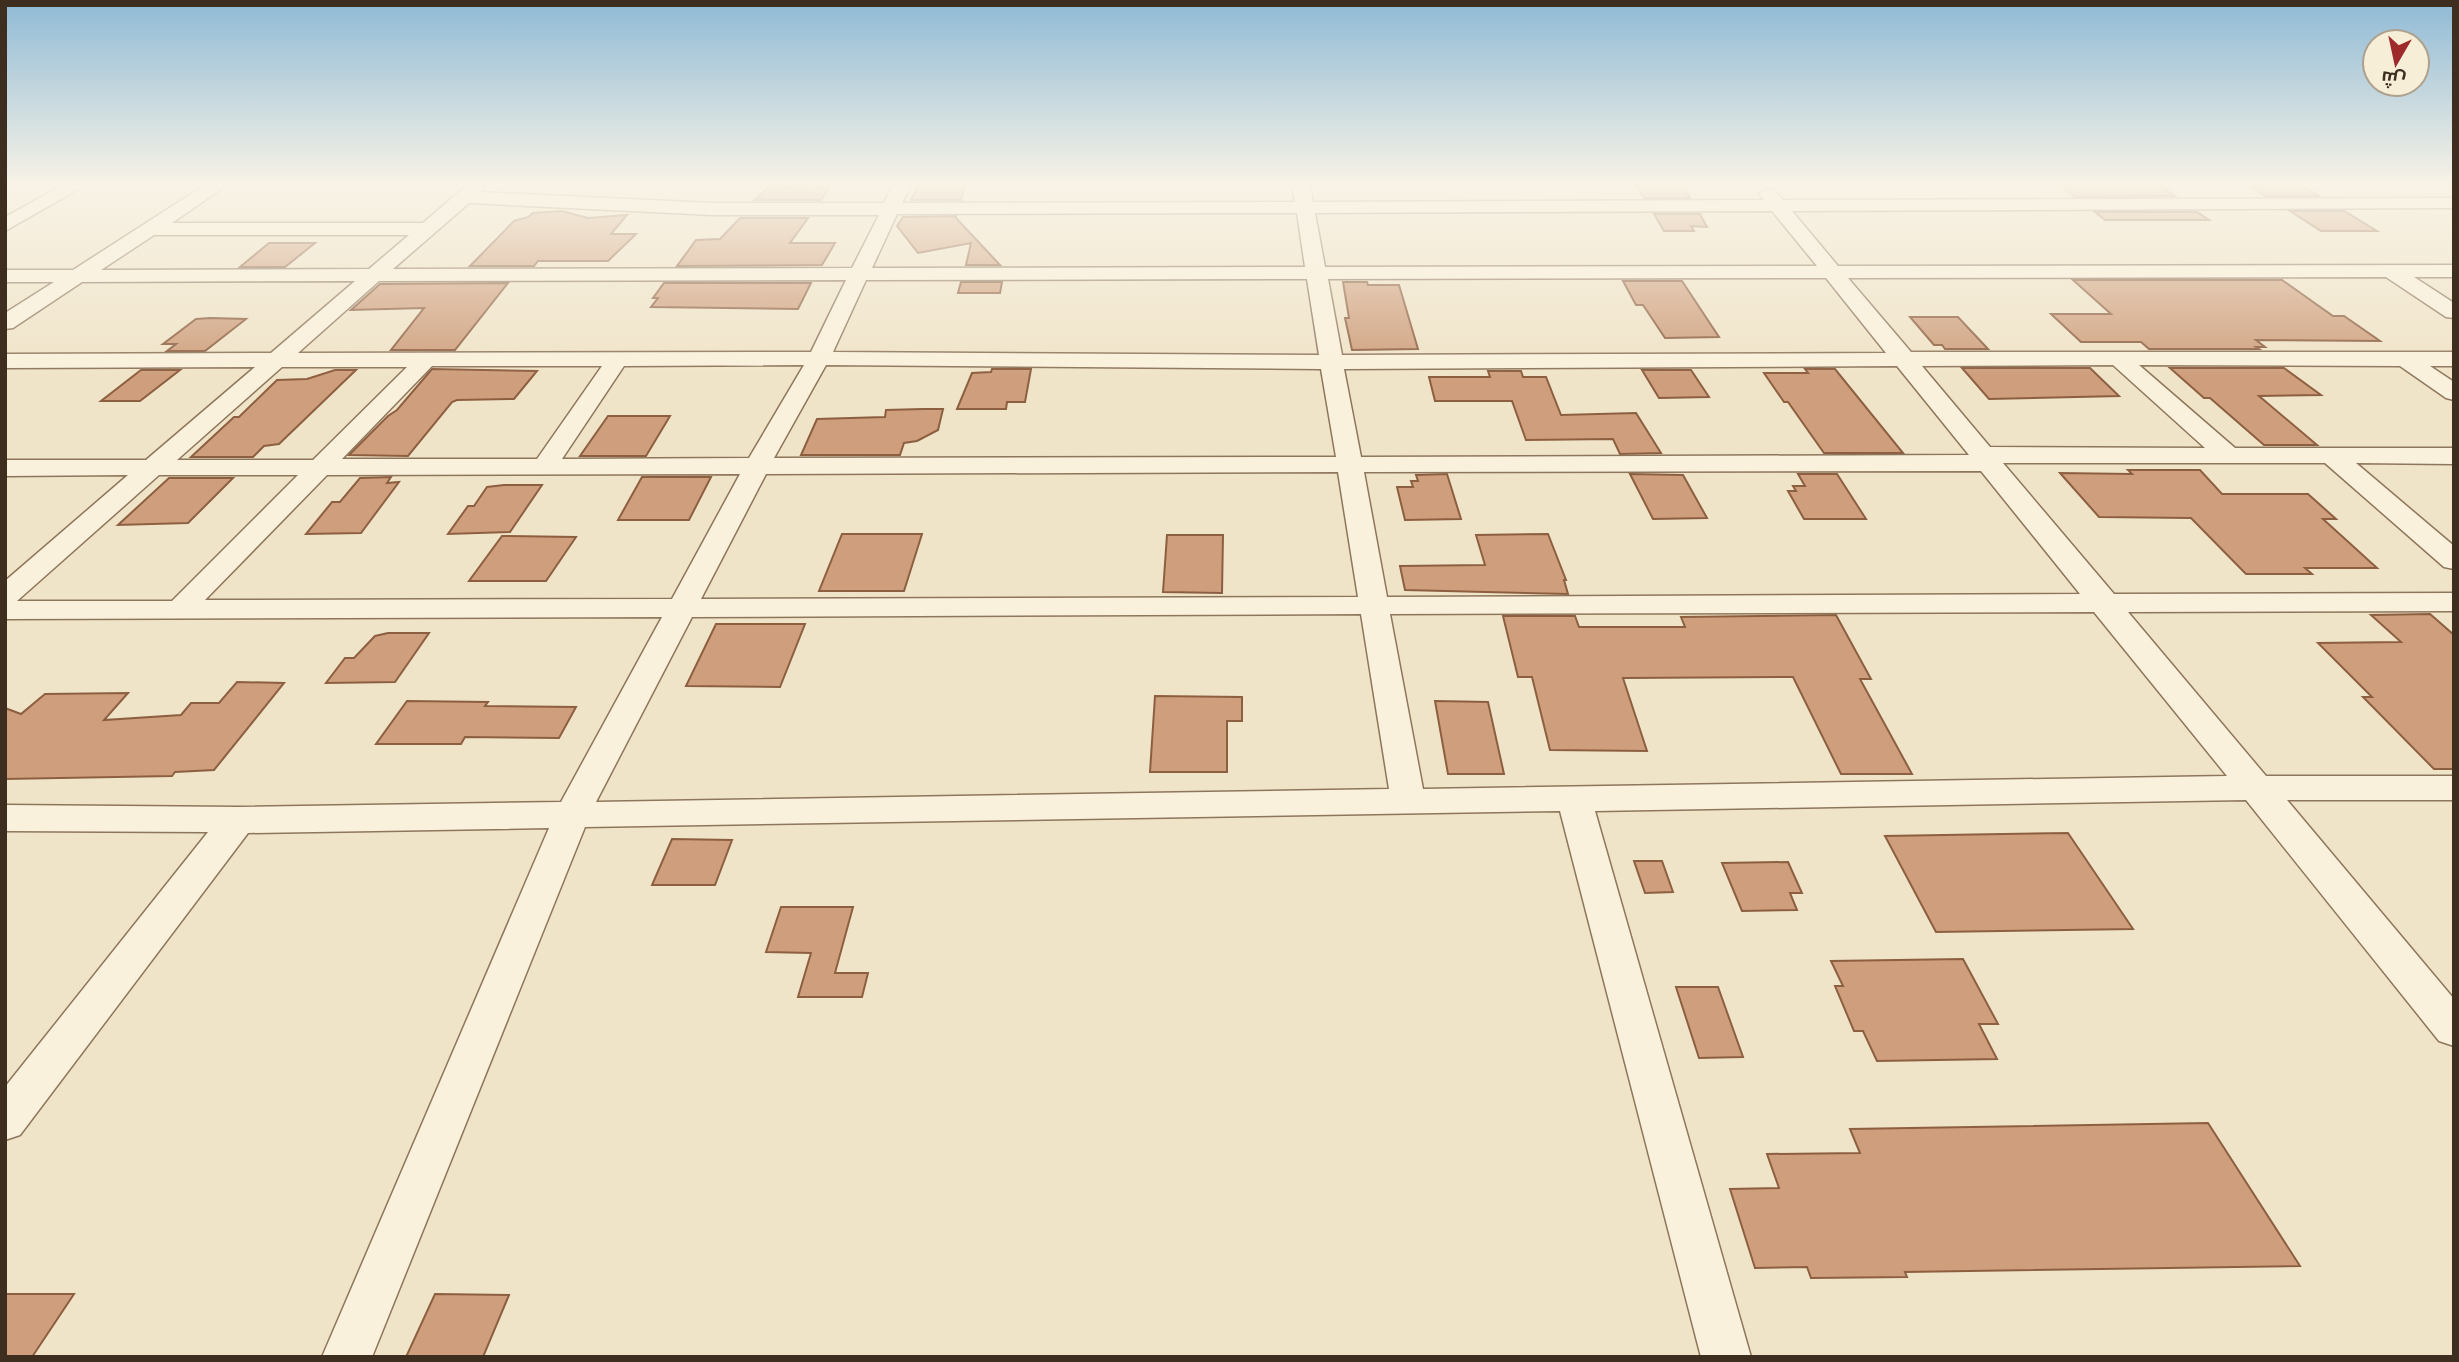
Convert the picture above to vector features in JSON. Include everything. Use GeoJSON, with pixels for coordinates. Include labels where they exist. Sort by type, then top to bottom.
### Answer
{"type":"FeatureCollection","features":[{"type":"Feature","properties":{"kind":"street"},"geometry":{"type":"LineString","coordinates":[[5,323],[120,249]]}},
{"type":"Feature","properties":{"kind":"street"},"geometry":{"type":"LineString","coordinates":[[268,276],[304,249]]}},
{"type":"Feature","properties":{"kind":"street"},"geometry":{"type":"LineString","coordinates":[[5,596],[405,249]]}},
{"type":"Feature","properties":{"kind":"street"},"geometry":{"type":"LineString","coordinates":[[347,1357],[572,815],[757,466],[818,360],[872,249]]}},
{"type":"Feature","properties":{"kind":"street"},"geometry":{"type":"LineString","coordinates":[[1312,249],[1408,802]]}},
{"type":"Feature","properties":{"kind":"street"},"geometry":{"type":"LineString","coordinates":[[1813,249],[2454,1029]]}},
{"type":"Feature","properties":{"kind":"street"},"geometry":{"type":"LineString","coordinates":[[2389,271],[2454,312]]}},
{"type":"Feature","properties":{"kind":"street"},"geometry":{"type":"LineString","coordinates":[[5,276],[2454,271]]}},
{"type":"Feature","properties":{"kind":"street"},"geometry":{"type":"LineString","coordinates":[[5,361],[1092,358],[1332,362],[2454,359]]}},
{"type":"Feature","properties":{"kind":"street"},"geometry":{"type":"LineString","coordinates":[[2118,358],[2228,455]]}},
{"type":"Feature","properties":{"kind":"street"},"geometry":{"type":"LineString","coordinates":[[2405,359],[2454,393]]}},
{"type":"Feature","properties":{"kind":"street"},"geometry":{"type":"LineString","coordinates":[[544,467],[617,360]]}},
{"type":"Feature","properties":{"kind":"street"},"geometry":{"type":"LineString","coordinates":[[179,610],[425,361]]}},
{"type":"Feature","properties":{"kind":"street"},"geometry":{"type":"LineString","coordinates":[[5,468],[1349,465],[2228,455],[2454,456]]}},
{"type":"Feature","properties":{"kind":"street"},"geometry":{"type":"LineString","coordinates":[[2332,456],[2454,561]]}},
{"type":"Feature","properties":{"kind":"street"},"geometry":{"type":"LineString","coordinates":[[5,610],[2454,602]]}},
{"type":"Feature","properties":{"kind":"street"},"geometry":{"type":"LineString","coordinates":[[5,818],[238,820],[2256,788],[2454,788]]}},
{"type":"Feature","properties":{"kind":"street"},"geometry":{"type":"LineString","coordinates":[[1574,799],[1726,1357]]}},
{"type":"Feature","properties":{"kind":"street"},"geometry":{"type":"LineString","coordinates":[[8,1114],[238,820]]}},
{"type":"Feature","properties":{"kind":"building"},"geometry":{"type":"Polygon","coordinates":[[[262,249],[308,249],[285,267],[240,267],[262,249]]]}},
{"type":"Feature","properties":{"kind":"building"},"geometry":{"type":"Polygon","coordinates":[[[487,249],[621,249],[608,261],[538,261],[534,266],[470,266],[487,249]]]}},
{"type":"Feature","properties":{"kind":"building"},"geometry":{"type":"Polygon","coordinates":[[[690,249],[832,249],[822,265],[677,266],[690,249]]]}},
{"type":"Feature","properties":{"kind":"building"},"geometry":{"type":"Polygon","coordinates":[[[915,249],[942,249],[918,253],[915,249]]]}},
{"type":"Feature","properties":{"kind":"building"},"geometry":{"type":"Polygon","coordinates":[[[970,249],[985,249],[1000,265],[966,265],[970,249]]]}},
{"type":"Feature","properties":{"kind":"building"},"geometry":{"type":"Polygon","coordinates":[[[2073,280],[2282,280],[2333,316],[2344,316],[2380,341],[2256,340],[2265,347],[2256,347],[2259,349],[2149,349],[2141,342],[2081,342],[2051,314],[2111,314],[2073,280]]]}},
{"type":"Feature","properties":{"kind":"building"},"geometry":{"type":"Polygon","coordinates":[[[1623,281],[1682,281],[1719,337],[1665,338],[1643,305],[1636,305],[1623,281]]]}},
{"type":"Feature","properties":{"kind":"building"},"geometry":{"type":"Polygon","coordinates":[[[961,282],[1002,282],[1000,293],[958,293],[961,282]]]}},
{"type":"Feature","properties":{"kind":"building"},"geometry":{"type":"Polygon","coordinates":[[[1343,282],[1399,285],[1418,349],[1352,350],[1345,318],[1349,318],[1343,282]]]}},
{"type":"Feature","properties":{"kind":"building"},"geometry":{"type":"Polygon","coordinates":[[[508,283],[455,350],[391,350],[424,308],[351,310],[380,284],[508,283]]]}},
{"type":"Feature","properties":{"kind":"building"},"geometry":{"type":"Polygon","coordinates":[[[664,283],[811,283],[798,309],[651,307],[658,298],[653,298],[664,283]]]}},
{"type":"Feature","properties":{"kind":"building"},"geometry":{"type":"Polygon","coordinates":[[[1910,317],[1958,317],[1988,349],[1945,349],[1942,345],[1934,345],[1910,317]]]}},
{"type":"Feature","properties":{"kind":"building"},"geometry":{"type":"Polygon","coordinates":[[[196,319],[246,319],[205,351],[167,351],[176,344],[163,344],[196,319]]]}},
{"type":"Feature","properties":{"kind":"building"},"geometry":{"type":"Polygon","coordinates":[[[1962,368],[2090,368],[2119,396],[1989,399],[1962,368]]]}},
{"type":"Feature","properties":{"kind":"building"},"geometry":{"type":"Polygon","coordinates":[[[2170,368],[2284,368],[2321,395],[2259,396],[2317,445],[2264,445],[2210,398],[2204,398],[2170,368]]]}},
{"type":"Feature","properties":{"kind":"building"},"geometry":{"type":"Polygon","coordinates":[[[432,369],[537,371],[514,399],[452,402],[408,456],[349,455],[397,410],[432,369]]]}},
{"type":"Feature","properties":{"kind":"building"},"geometry":{"type":"Polygon","coordinates":[[[992,369],[1031,369],[1025,402],[1007,402],[1006,409],[957,409],[972,373],[991,372],[992,369]]]}},
{"type":"Feature","properties":{"kind":"building"},"geometry":{"type":"Polygon","coordinates":[[[1805,369],[1835,369],[1903,453],[1824,453],[1764,373],[1808,373],[1805,369]]]}},
{"type":"Feature","properties":{"kind":"building"},"geometry":{"type":"Polygon","coordinates":[[[141,370],[180,370],[140,401],[101,401],[141,370]]]}},
{"type":"Feature","properties":{"kind":"building"},"geometry":{"type":"Polygon","coordinates":[[[335,370],[356,370],[279,444],[264,446],[253,457],[191,457],[234,417],[239,417],[277,380],[307,379],[335,370]]]}},
{"type":"Feature","properties":{"kind":"building"},"geometry":{"type":"Polygon","coordinates":[[[1642,370],[1691,370],[1709,397],[1659,398],[1642,370]]]}},
{"type":"Feature","properties":{"kind":"building"},"geometry":{"type":"Polygon","coordinates":[[[1488,371],[1521,371],[1523,377],[1546,377],[1561,415],[1636,413],[1661,453],[1620,454],[1613,439],[1526,440],[1512,401],[1435,401],[1429,377],[1490,377],[1488,371]]]}},
{"type":"Feature","properties":{"kind":"building"},"geometry":{"type":"Polygon","coordinates":[[[943,409],[938,430],[917,441],[904,443],[900,455],[801,455],[817,419],[885,417],[886,410],[943,409]]]}},
{"type":"Feature","properties":{"kind":"building"},"geometry":{"type":"Polygon","coordinates":[[[608,416],[670,416],[646,456],[580,456],[608,416]]]}},
{"type":"Feature","properties":{"kind":"building"},"geometry":{"type":"Polygon","coordinates":[[[2128,470],[2200,470],[2222,494],[2308,494],[2336,519],[2323,519],[2377,568],[2305,568],[2312,574],[2246,574],[2191,518],[2099,517],[2060,473],[2132,474],[2128,470]]]}},
{"type":"Feature","properties":{"kind":"building"},"geometry":{"type":"Polygon","coordinates":[[[1447,474],[1461,519],[1405,520],[1397,487],[1413,487],[1411,481],[1418,481],[1416,475],[1447,474]]]}},
{"type":"Feature","properties":{"kind":"building"},"geometry":{"type":"Polygon","coordinates":[[[1630,474],[1683,475],[1707,518],[1653,519],[1630,474]]]}},
{"type":"Feature","properties":{"kind":"building"},"geometry":{"type":"Polygon","coordinates":[[[1798,474],[1837,474],[1866,519],[1804,519],[1788,491],[1796,491],[1793,486],[1805,486],[1798,474]]]}},
{"type":"Feature","properties":{"kind":"building"},"geometry":{"type":"Polygon","coordinates":[[[391,477],[387,483],[399,482],[361,533],[306,534],[332,502],[340,502],[360,478],[391,477]]]}},
{"type":"Feature","properties":{"kind":"building"},"geometry":{"type":"Polygon","coordinates":[[[642,477],[711,477],[689,520],[618,520],[642,477]]]}},
{"type":"Feature","properties":{"kind":"building"},"geometry":{"type":"Polygon","coordinates":[[[169,478],[233,478],[188,523],[118,525],[169,478]]]}},
{"type":"Feature","properties":{"kind":"building"},"geometry":{"type":"Polygon","coordinates":[[[542,485],[510,532],[448,534],[468,506],[474,506],[487,487],[542,485]]]}},
{"type":"Feature","properties":{"kind":"building"},"geometry":{"type":"Polygon","coordinates":[[[842,534],[922,534],[904,591],[819,591],[842,534]]]}},
{"type":"Feature","properties":{"kind":"building"},"geometry":{"type":"Polygon","coordinates":[[[1548,534],[1566,580],[1568,594],[1405,590],[1400,566],[1485,565],[1476,535],[1548,534]]]}},
{"type":"Feature","properties":{"kind":"building"},"geometry":{"type":"Polygon","coordinates":[[[1167,535],[1223,535],[1222,593],[1163,592],[1167,535]]]}},
{"type":"Feature","properties":{"kind":"building"},"geometry":{"type":"Polygon","coordinates":[[[502,536],[576,537],[546,581],[469,581],[502,536]]]}},
{"type":"Feature","properties":{"kind":"building"},"geometry":{"type":"Polygon","coordinates":[[[2430,614],[2454,635],[2454,769],[2434,769],[2363,697],[2372,697],[2318,643],[2401,642],[2371,615],[2430,614]]]}},
{"type":"Feature","properties":{"kind":"building"},"geometry":{"type":"Polygon","coordinates":[[[1836,615],[1871,679],[1860,679],[1912,774],[1841,774],[1793,677],[1623,678],[1647,751],[1550,750],[1532,677],[1518,677],[1503,616],[1575,616],[1579,627],[1685,627],[1681,617],[1836,615]]]}},
{"type":"Feature","properties":{"kind":"building"},"geometry":{"type":"Polygon","coordinates":[[[716,624],[805,624],[780,687],[686,686],[716,624]]]}},
{"type":"Feature","properties":{"kind":"building"},"geometry":{"type":"Polygon","coordinates":[[[388,633],[429,633],[395,682],[326,683],[345,658],[354,658],[375,636],[388,633]]]}},
{"type":"Feature","properties":{"kind":"building"},"geometry":{"type":"Polygon","coordinates":[[[237,682],[284,683],[214,770],[175,772],[172,776],[5,779],[5,708],[21,714],[45,694],[128,693],[104,720],[181,715],[191,703],[219,703],[237,682]]]}},
{"type":"Feature","properties":{"kind":"building"},"geometry":{"type":"Polygon","coordinates":[[[1155,696],[1242,697],[1242,721],[1227,721],[1227,772],[1150,772],[1155,696]]]}},
{"type":"Feature","properties":{"kind":"building"},"geometry":{"type":"Polygon","coordinates":[[[407,701],[488,702],[485,706],[576,707],[559,738],[465,737],[461,744],[376,744],[407,701]]]}},
{"type":"Feature","properties":{"kind":"building"},"geometry":{"type":"Polygon","coordinates":[[[1435,701],[1488,702],[1504,774],[1448,774],[1435,701]]]}},
{"type":"Feature","properties":{"kind":"building"},"geometry":{"type":"Polygon","coordinates":[[[2068,833],[2133,929],[1936,932],[1885,836],[2068,833]]]}},
{"type":"Feature","properties":{"kind":"building"},"geometry":{"type":"Polygon","coordinates":[[[672,839],[732,840],[715,885],[652,885],[672,839]]]}},
{"type":"Feature","properties":{"kind":"building"},"geometry":{"type":"Polygon","coordinates":[[[1634,861],[1662,861],[1673,892],[1645,893],[1634,861]]]}},
{"type":"Feature","properties":{"kind":"building"},"geometry":{"type":"Polygon","coordinates":[[[1788,862],[1802,893],[1790,893],[1797,910],[1742,911],[1722,863],[1788,862]]]}},
{"type":"Feature","properties":{"kind":"building"},"geometry":{"type":"Polygon","coordinates":[[[781,907],[853,907],[835,973],[868,973],[862,997],[798,997],[811,953],[766,952],[781,907]]]}},
{"type":"Feature","properties":{"kind":"building"},"geometry":{"type":"Polygon","coordinates":[[[1963,959],[1998,1024],[1979,1024],[1997,1059],[1877,1061],[1863,1031],[1854,1031],[1835,986],[1843,986],[1831,961],[1963,959]]]}},
{"type":"Feature","properties":{"kind":"building"},"geometry":{"type":"Polygon","coordinates":[[[1676,987],[1718,987],[1743,1057],[1699,1058],[1676,987]]]}},
{"type":"Feature","properties":{"kind":"building"},"geometry":{"type":"Polygon","coordinates":[[[2208,1123],[2300,1266],[1905,1272],[1907,1277],[1811,1278],[1807,1267],[1755,1268],[1730,1189],[1779,1188],[1767,1154],[1860,1153],[1850,1129],[2208,1123]]]}},
{"type":"Feature","properties":{"kind":"building"},"geometry":{"type":"Polygon","coordinates":[[[5,1294],[74,1294],[32,1357],[5,1357],[5,1294]]]}},
{"type":"Feature","properties":{"kind":"building"},"geometry":{"type":"Polygon","coordinates":[[[435,1294],[509,1295],[483,1357],[406,1357],[435,1294]]]}}]}
